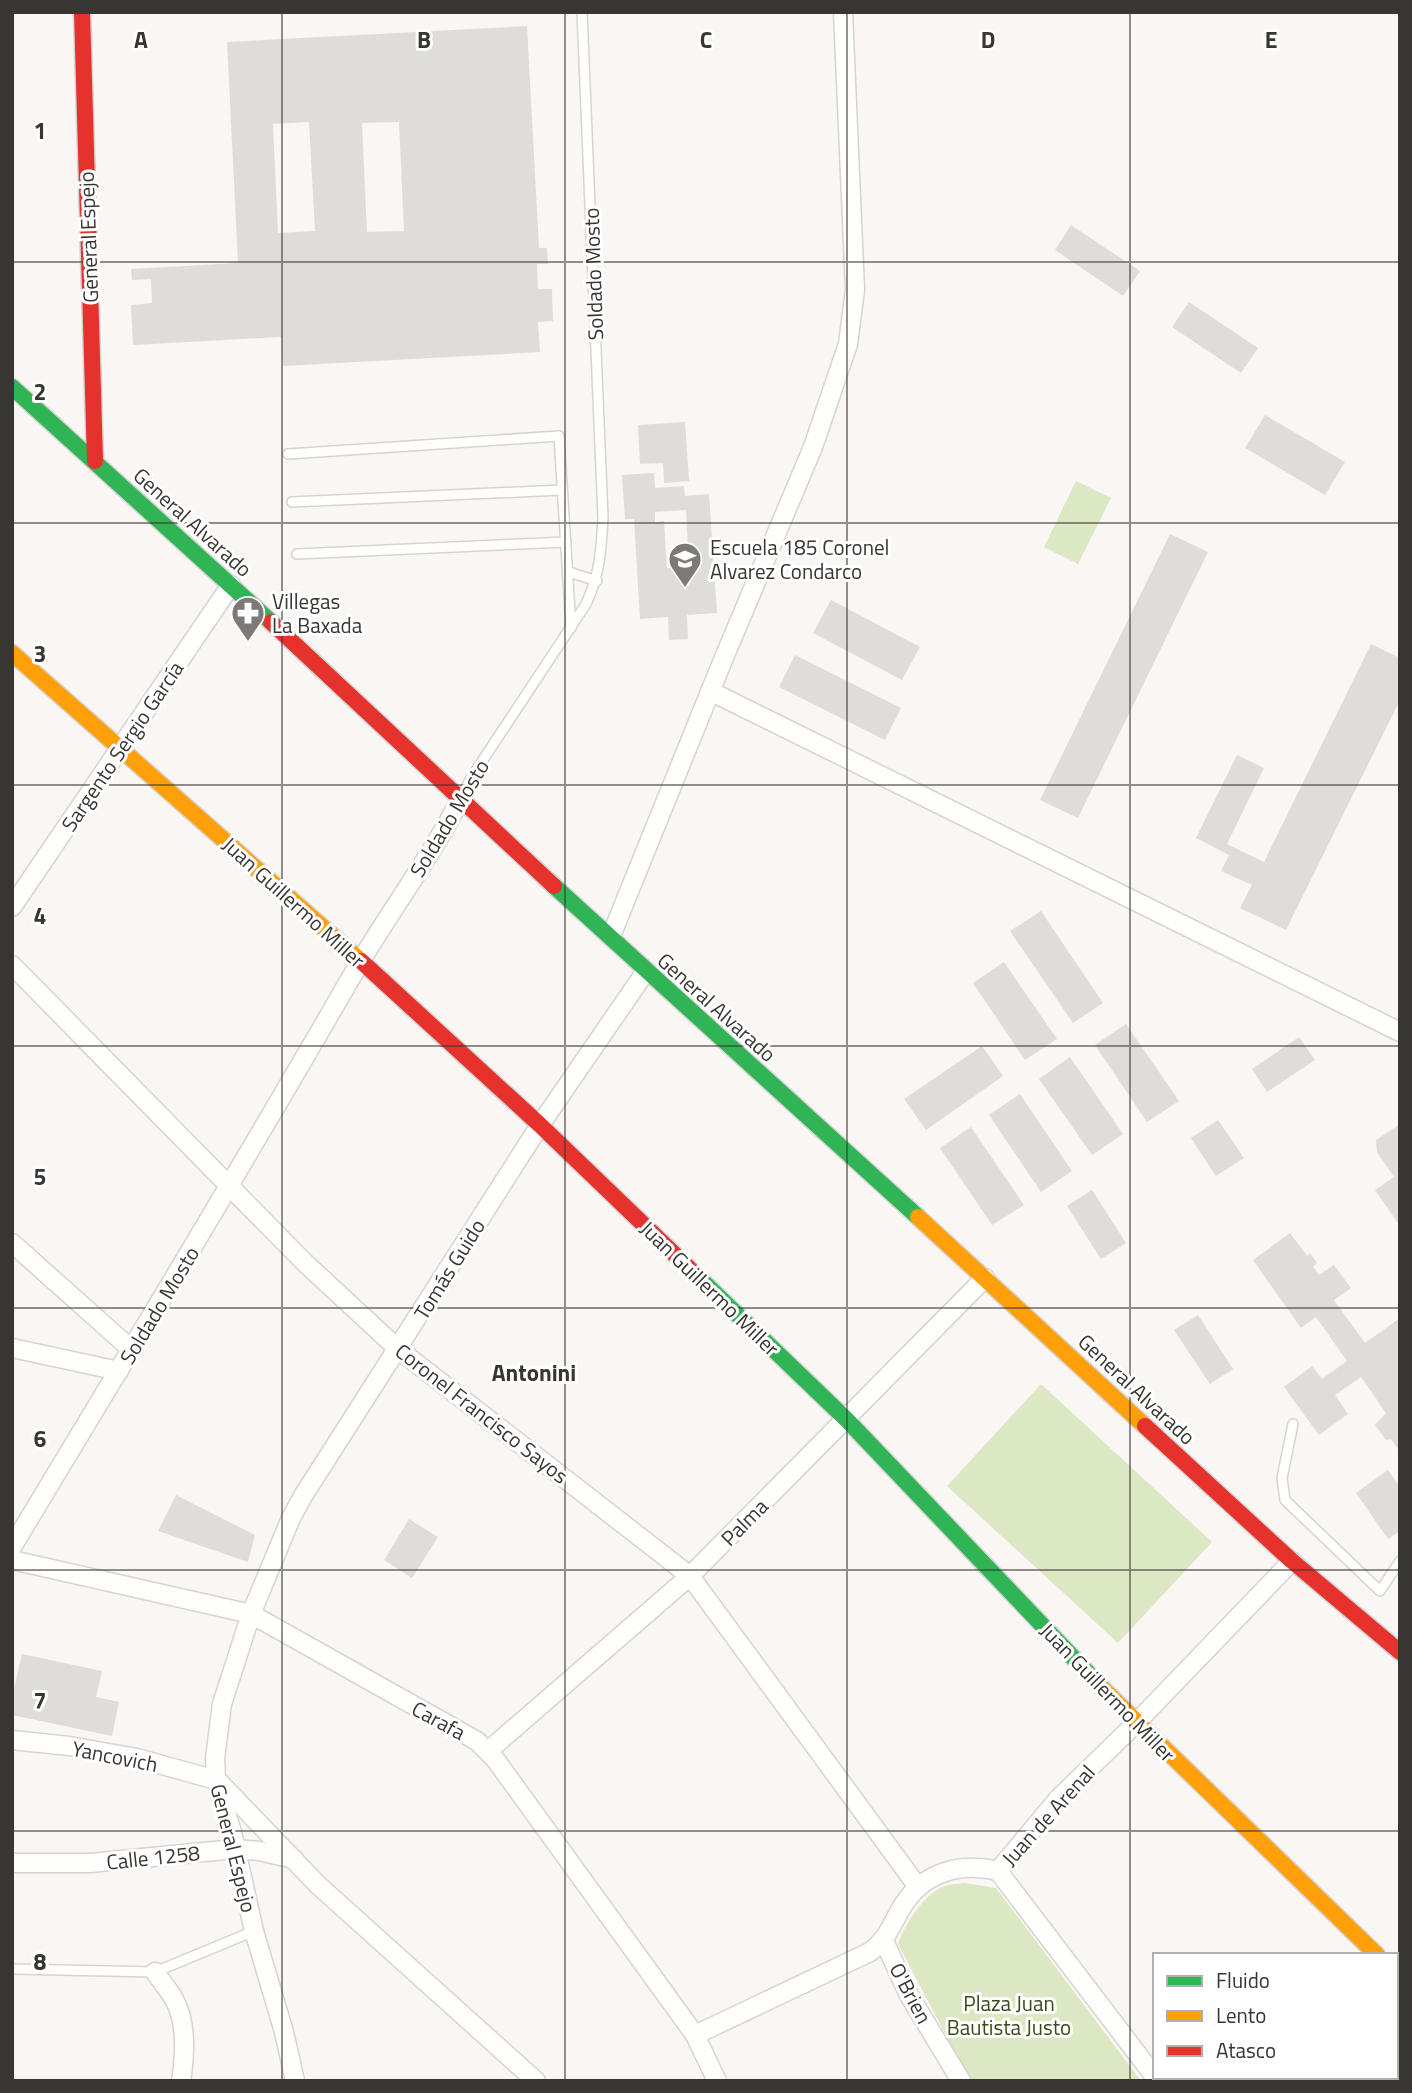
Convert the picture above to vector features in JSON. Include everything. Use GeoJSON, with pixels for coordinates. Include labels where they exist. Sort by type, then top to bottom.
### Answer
{"type":"FeatureCollection","features":[{"type":"Feature","properties":{"kind":"street","name":"General Espejo"},"geometry":{"type":"LineString","coordinates":[[82,12],[95,461]]}},
{"type":"Feature","properties":{"kind":"street"},"geometry":{"type":"LineString","coordinates":[[611,936],[813,447],[848,344],[855,290],[843,12]]}},
{"type":"Feature","properties":{"kind":"street","name":"General Alvarado"},"geometry":{"type":"LineString","coordinates":[[12,387],[231,585],[646,971],[985,1278],[1292,1562],[1400,1652]]}},
{"type":"Feature","properties":{"kind":"street","name":"Sargento Sergio García"},"geometry":{"type":"LineString","coordinates":[[12,907],[231,585]]}},
{"type":"Feature","properties":{"kind":"street","name":"Juan Guillermo Miller"},"geometry":{"type":"LineString","coordinates":[[12,653],[361,961],[540,1125],[847,1420],[1136,1723],[1375,1953]]}},
{"type":"Feature","properties":{"kind":"street"},"geometry":{"type":"LineString","coordinates":[[710,691],[1400,1032]]}},
{"type":"Feature","properties":{"kind":"street","name":"Soldado Mosto"},"geometry":{"type":"LineString","coordinates":[[12,1547],[230,1188],[361,961],[448,824],[461,798]]}},
{"type":"Feature","properties":{"kind":"street","name":"Coronel Francisco Sayos"},"geometry":{"type":"LineString","coordinates":[[12,965],[304,1262],[398,1349],[690,1576],[918,1887]]}},
{"type":"Feature","properties":{"kind":"street","name":"Tomás Guido"},"geometry":{"type":"LineString","coordinates":[[251,1614],[291,1518],[303,1496],[540,1125],[646,971]]}},
{"type":"Feature","properties":{"kind":"street"},"geometry":{"type":"LineString","coordinates":[[12,1243],[132,1350]]}},
{"type":"Feature","properties":{"kind":"street","name":"Palma"},"geometry":{"type":"LineString","coordinates":[[488,1751],[690,1576],[985,1278]]}},
{"type":"Feature","properties":{"kind":"street"},"geometry":{"type":"LineString","coordinates":[[12,1348],[119,1371]]}},
{"type":"Feature","properties":{"kind":"street","name":"Carafa"},"geometry":{"type":"LineString","coordinates":[[12,1560],[251,1614],[477,1741],[488,1751],[695,2035],[717,2081]]}},
{"type":"Feature","properties":{"kind":"street","name":"Juan de Arenal"},"geometry":{"type":"LineString","coordinates":[[884,1941],[903,1905],[918,1887],[940,1872],[981,1866],[998,1871],[1058,1799],[1136,1723],[1292,1562]]}},
{"type":"Feature","properties":{"kind":"street","name":"General Espejo"},"geometry":{"type":"LineString","coordinates":[[251,1614],[222,1704],[216,1742],[216,1780],[254,1931],[285,2032],[295,2081]]}},
{"type":"Feature","properties":{"kind":"street","name":"Yancovich"},"geometry":{"type":"LineString","coordinates":[[12,1740],[69,1746],[136,1758],[216,1780]]}},
{"type":"Feature","properties":{"kind":"street"},"geometry":{"type":"LineString","coordinates":[[216,1780],[318,1885],[536,2081]]}},
{"type":"Feature","properties":{"kind":"street","name":"Calle 1258"},"geometry":{"type":"LineString","coordinates":[[12,1863],[90,1863],[235,1849],[294,1859]]}},
{"type":"Feature","properties":{"kind":"street"},"geometry":{"type":"LineString","coordinates":[[998,1871],[1153,2074]]}},
{"type":"Feature","properties":{"kind":"street"},"geometry":{"type":"LineString","coordinates":[[695,2035],[870,1952],[884,1941]]}},
{"type":"Feature","properties":{"kind":"street","name":"O'Brien"},"geometry":{"type":"LineString","coordinates":[[884,1941],[909,1995],[961,2081]]}},
{"type":"Feature","properties":{"kind":"street"},"geometry":{"type":"LineString","coordinates":[[155,1972],[176,2001],[182,2023],[184,2048],[181,2081]]}},
{"type":"Feature","properties":{"kind":"lane","name":"Soldado Mosto"},"geometry":{"type":"LineString","coordinates":[[461,798],[471,778],[586,604],[597,581],[601,557],[603,518],[582,12]]}},
{"type":"Feature","properties":{"kind":"lane"},"geometry":{"type":"LineString","coordinates":[[288,454],[559,436],[569,572],[570,628]]}},
{"type":"Feature","properties":{"kind":"lane"},"geometry":{"type":"LineString","coordinates":[[292,502],[562,490]]}},
{"type":"Feature","properties":{"kind":"lane"},"geometry":{"type":"LineString","coordinates":[[297,554],[566,542]]}},
{"type":"Feature","properties":{"kind":"lane"},"geometry":{"type":"LineString","coordinates":[[569,572],[597,581]]}},
{"type":"Feature","properties":{"kind":"lane"},"geometry":{"type":"LineString","coordinates":[[1293,1424],[1282,1478],[1285,1500],[1380,1591],[1400,1561]]}},
{"type":"Feature","properties":{"kind":"lane"},"geometry":{"type":"LineString","coordinates":[[12,1969],[155,1972],[254,1931]]}},
{"type":"Feature","properties":{"kind":"green space"},"geometry":{"type":"Polygon","coordinates":[[[1076,481],[1111,498],[1078,564],[1044,547],[1076,481]]]}},
{"type":"Feature","properties":{"kind":"green space"},"geometry":{"type":"Polygon","coordinates":[[[1041,1384],[1212,1542],[1118,1643],[947,1486],[1041,1384]]]}},
{"type":"Feature","properties":{"kind":"green space","name":"Plaza Juan Bautista Justo"},"geometry":{"type":"Polygon","coordinates":[[[965,1883],[996,1888],[1141,2081],[970,2081],[898,1944],[910,1920],[928,1897],[944,1886],[965,1883]]]}},
{"type":"Feature","properties":{"kind":"building"},"geometry":{"type":"Polygon","coordinates":[[[527,26],[539,248],[547,248],[548,264],[537,264],[538,289],[552,289],[553,321],[538,322],[540,352],[283,366],[281,337],[133,345],[131,305],[152,303],[151,279],[132,280],[131,269],[238,263],[227,42],[527,26]],[[309,122],[273,124],[278,233],[315,231],[309,122]],[[399,122],[362,123],[367,232],[404,231],[399,122]]]}},
{"type":"Feature","properties":{"kind":"building"},"geometry":{"type":"Polygon","coordinates":[[[1071,225],[1140,271],[1123,296],[1055,250],[1071,225]]]}},
{"type":"Feature","properties":{"kind":"building"},"geometry":{"type":"Polygon","coordinates":[[[1189,302],[1258,348],[1241,373],[1172,327],[1189,302]]]}},
{"type":"Feature","properties":{"kind":"building"},"geometry":{"type":"Polygon","coordinates":[[[1265,415],[1345,462],[1325,495],[1245,448],[1265,415]]]}},
{"type":"Feature","properties":{"kind":"building"},"geometry":{"type":"Polygon","coordinates":[[[685,422],[689,481],[664,483],[663,463],[640,464],[638,425],[685,422]]]}},
{"type":"Feature","properties":{"kind":"building"},"geometry":{"type":"Polygon","coordinates":[[[654,473],[655,488],[684,486],[685,496],[709,494],[717,613],[687,615],[688,639],[669,640],[668,617],[640,619],[634,519],[625,519],[622,475],[654,473]],[[686,510],[655,512],[655,522],[664,521],[667,568],[689,567],[686,510]]]}},
{"type":"Feature","properties":{"kind":"building"},"geometry":{"type":"Polygon","coordinates":[[[1170,534],[1208,552],[1078,818],[1040,800],[1170,534]]]}},
{"type":"Feature","properties":{"kind":"building"},"geometry":{"type":"Polygon","coordinates":[[[831,600],[920,647],[902,680],[813,633],[831,600]]]}},
{"type":"Feature","properties":{"kind":"building"},"geometry":{"type":"Polygon","coordinates":[[[1371,644],[1400,658],[1400,700],[1286,930],[1240,908],[1252,885],[1221,871],[1229,855],[1196,838],[1237,755],[1264,768],[1227,844],[1264,862],[1371,644]]]}},
{"type":"Feature","properties":{"kind":"building"},"geometry":{"type":"Polygon","coordinates":[[[795,655],[901,708],[885,740],[779,687],[795,655]]]}},
{"type":"Feature","properties":{"kind":"building"},"geometry":{"type":"Polygon","coordinates":[[[1041,911],[1103,1003],[1073,1023],[1010,931],[1041,911]]]}},
{"type":"Feature","properties":{"kind":"building"},"geometry":{"type":"Polygon","coordinates":[[[1004,962],[1057,1039],[1025,1060],[973,983],[1004,962]]]}},
{"type":"Feature","properties":{"kind":"building"},"geometry":{"type":"Polygon","coordinates":[[[1126,1024],[1179,1101],[1147,1122],[1095,1045],[1126,1024]]]}},
{"type":"Feature","properties":{"kind":"building"},"geometry":{"type":"Polygon","coordinates":[[[1299,1037],[1315,1060],[1267,1092],[1252,1069],[1299,1037]]]}},
{"type":"Feature","properties":{"kind":"building"},"geometry":{"type":"Polygon","coordinates":[[[982,1046],[1003,1076],[926,1130],[904,1099],[982,1046]]]}},
{"type":"Feature","properties":{"kind":"building"},"geometry":{"type":"Polygon","coordinates":[[[1070,1057],[1123,1134],[1092,1155],[1039,1079],[1070,1057]]]}},
{"type":"Feature","properties":{"kind":"building"},"geometry":{"type":"Polygon","coordinates":[[[1020,1094],[1072,1171],[1041,1192],[989,1115],[1020,1094]]]}},
{"type":"Feature","properties":{"kind":"building"},"geometry":{"type":"Polygon","coordinates":[[[1218,1120],[1244,1158],[1216,1176],[1191,1138],[1218,1120]]]}},
{"type":"Feature","properties":{"kind":"building"},"geometry":{"type":"Polygon","coordinates":[[[1400,1124],[1400,1226],[1375,1190],[1394,1177],[1377,1152],[1376,1140],[1400,1124]]]}},
{"type":"Feature","properties":{"kind":"building"},"geometry":{"type":"Polygon","coordinates":[[[971,1127],[1024,1205],[992,1225],[940,1148],[971,1127]]]}},
{"type":"Feature","properties":{"kind":"building"},"geometry":{"type":"Polygon","coordinates":[[[1092,1190],[1126,1243],[1101,1259],[1067,1206],[1092,1190]]]}},
{"type":"Feature","properties":{"kind":"building"},"geometry":{"type":"Polygon","coordinates":[[[1290,1233],[1307,1256],[1310,1253],[1317,1263],[1313,1267],[1319,1275],[1334,1265],[1351,1288],[1334,1300],[1365,1343],[1400,1318],[1400,1452],[1391,1439],[1386,1440],[1375,1425],[1386,1413],[1361,1377],[1335,1395],[1348,1414],[1319,1435],[1284,1387],[1312,1366],[1322,1379],[1347,1361],[1316,1317],[1301,1328],[1253,1260],[1290,1233]]]}},
{"type":"Feature","properties":{"kind":"building"},"geometry":{"type":"Polygon","coordinates":[[[1198,1315],[1233,1369],[1210,1384],[1174,1330],[1198,1315]]]}},
{"type":"Feature","properties":{"kind":"building"},"geometry":{"type":"Polygon","coordinates":[[[1388,1470],[1400,1487],[1400,1531],[1388,1539],[1356,1493],[1388,1470]]]}},
{"type":"Feature","properties":{"kind":"building"},"geometry":{"type":"Polygon","coordinates":[[[176,1495],[255,1535],[248,1562],[158,1531],[176,1495]]]}},
{"type":"Feature","properties":{"kind":"building"},"geometry":{"type":"Polygon","coordinates":[[[409,1519],[438,1537],[412,1578],[384,1560],[409,1519]]]}},
{"type":"Feature","properties":{"kind":"building"},"geometry":{"type":"Polygon","coordinates":[[[22,1654],[102,1671],[96,1697],[119,1702],[112,1736],[12,1715],[12,1697],[22,1654]]]}},
{"type":"Feature","properties":{"kind":"traffic: fast"},"geometry":{"type":"LineString","coordinates":[[12,387],[271,622]]}},
{"type":"Feature","properties":{"kind":"traffic: fast"},"geometry":{"type":"LineString","coordinates":[[554,886],[918,1217]]}},
{"type":"Feature","properties":{"kind":"traffic: fast"},"geometry":{"type":"LineString","coordinates":[[694,1273],[847,1420],[1104,1690]]}},
{"type":"Feature","properties":{"kind":"traffic: slow"},"geometry":{"type":"LineString","coordinates":[[12,653],[361,961]]}},
{"type":"Feature","properties":{"kind":"traffic: slow"},"geometry":{"type":"LineString","coordinates":[[918,1217],[1145,1426]]}},
{"type":"Feature","properties":{"kind":"traffic: slow"},"geometry":{"type":"LineString","coordinates":[[1104,1690],[1375,1953]]}},
{"type":"Feature","properties":{"kind":"traffic: jam"},"geometry":{"type":"LineString","coordinates":[[82,12],[95,461]]}},
{"type":"Feature","properties":{"kind":"traffic: jam"},"geometry":{"type":"LineString","coordinates":[[271,622],[554,886]]}},
{"type":"Feature","properties":{"kind":"traffic: jam"},"geometry":{"type":"LineString","coordinates":[[361,961],[540,1125],[694,1273]]}},
{"type":"Feature","properties":{"kind":"traffic: jam"},"geometry":{"type":"LineString","coordinates":[[1145,1426],[1292,1561],[1400,1652]]}},
{"type":"Feature","properties":{"kind":"place","name":"Escuela 185 Coronel Alvarez Condarco"},"geometry":{"type":"Point","coordinates":[685,589]}},
{"type":"Feature","properties":{"kind":"place","name":"Villegas La Baxada"},"geometry":{"type":"Point","coordinates":[248,643]}},
{"type":"Feature","properties":{"kind":"district","name":"Antonini"},"geometry":{"type":"Point","coordinates":[534,1372]}}]}
